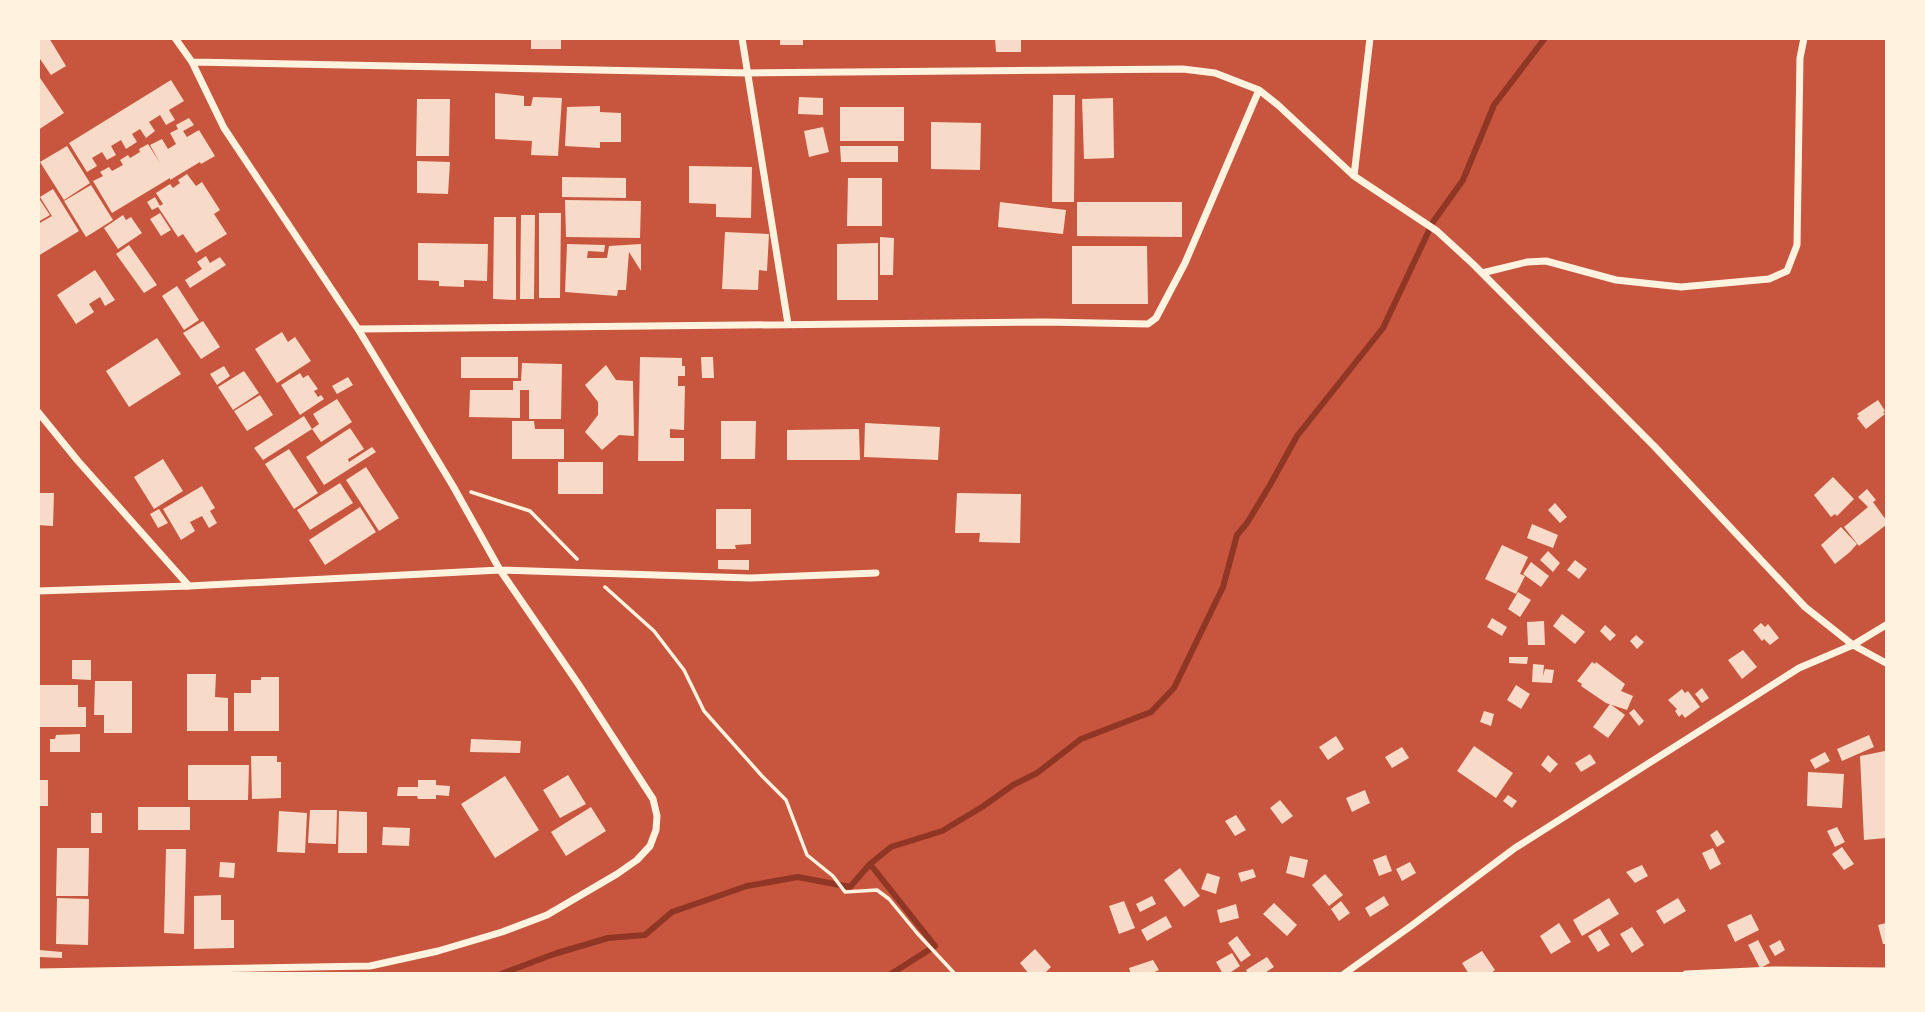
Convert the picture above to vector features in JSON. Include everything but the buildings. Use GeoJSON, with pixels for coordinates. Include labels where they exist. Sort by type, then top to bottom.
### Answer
{"type":"FeatureCollection","features":[{"type":"Feature","properties":{"kind":"street"},"geometry":{"type":"LineString","coordinates":[[38,972],[370,966],[438,951],[547,915],[636,860],[650,846],[656,830],[657,816],[653,799],[500,570],[453,486],[358,329],[224,128],[192,62],[175,38]]}},
{"type":"Feature","properties":{"kind":"street"},"geometry":{"type":"LineString","coordinates":[[742,38],[788,324]]}},
{"type":"Feature","properties":{"kind":"street"},"geometry":{"type":"LineString","coordinates":[[1354,176],[1370,38]]}},
{"type":"Feature","properties":{"kind":"street"},"geometry":{"type":"LineString","coordinates":[[1482,273],[1527,262],[1545,261],[1616,281],[1681,286],[1769,279],[1787,271],[1797,245],[1800,58],[1804,38]]}},
{"type":"Feature","properties":{"kind":"street"},"geometry":{"type":"LineString","coordinates":[[192,62],[748,73],[1183,69],[1215,73],[1259,90],[1354,176],[1437,231],[1655,447],[1805,607],[1853,645],[1886,663]]}},
{"type":"Feature","properties":{"kind":"street"},"geometry":{"type":"LineString","coordinates":[[358,329],[1045,322],[1148,324],[1156,318],[1185,262],[1259,90]]}},
{"type":"Feature","properties":{"kind":"street"},"geometry":{"type":"LineString","coordinates":[[38,412],[189,586]]}},
{"type":"Feature","properties":{"kind":"street"},"geometry":{"type":"LineString","coordinates":[[38,591],[500,570],[750,578],[876,573]]}},
{"type":"Feature","properties":{"kind":"street"},"geometry":{"type":"LineString","coordinates":[[1344,974],[1515,848],[1800,668],[1853,645],[1886,625]]}},
{"type":"Feature","properties":{"kind":"street"},"geometry":{"type":"LineString","coordinates":[[1686,974],[1773,970],[1886,971]]}},
{"type":"Feature","properties":{"kind":"path"},"geometry":{"type":"LineString","coordinates":[[453,486],[530,511],[589,573],[654,631],[684,670],[704,711],[786,800],[807,855],[833,876],[845,892],[877,890],[956,974]]}},
{"type":"Feature","properties":{"kind":"waterway"},"geometry":{"type":"LineString","coordinates":[[501,974],[608,938],[645,935],[672,912],[747,886],[798,877],[850,887],[870,864],[891,847],[942,831],[1013,785],[1037,773],[1081,739],[1151,712],[1174,688],[1223,587],[1237,535],[1247,523],[1297,436],[1383,328],[1433,222],[1463,180],[1494,105],[1545,38]]}},
{"type":"Feature","properties":{"kind":"waterway"},"geometry":{"type":"LineString","coordinates":[[870,864],[935,946],[891,974]]}}]}
